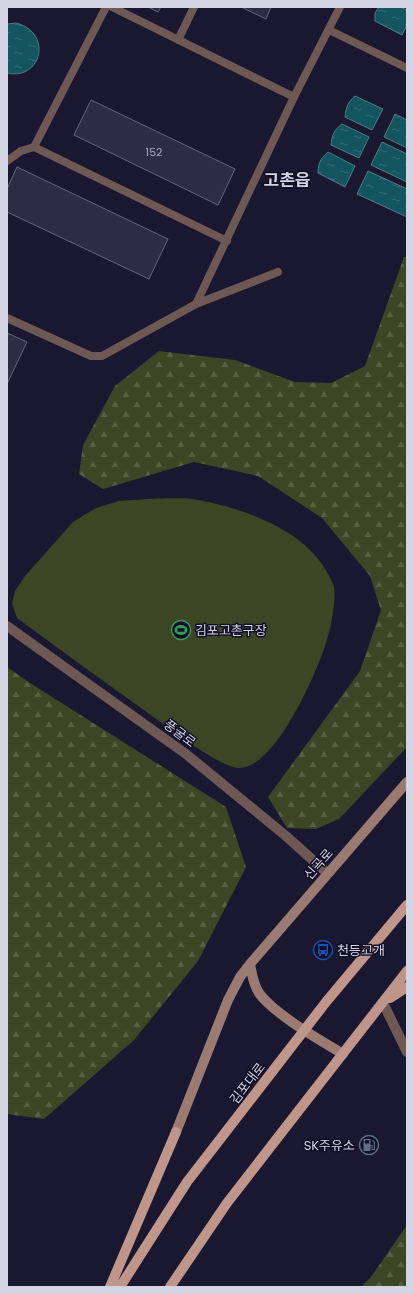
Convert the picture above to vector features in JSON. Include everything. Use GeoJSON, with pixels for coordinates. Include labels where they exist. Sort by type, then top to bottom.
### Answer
{"type":"FeatureCollection","features":[{"type":"Feature","properties":{"kind":"main road","name":"김포대로"},"geometry":{"type":"LineString","coordinates":[[120,1287],[187,1182],[326,1002],[407,905]]}},
{"type":"Feature","properties":{"kind":"main road"},"geometry":{"type":"LineString","coordinates":[[170,1287],[227,1203],[407,971]]}},
{"type":"Feature","properties":{"kind":"main road"},"geometry":{"type":"LineString","coordinates":[[383,1003],[407,987]]}},
{"type":"Feature","properties":{"kind":"main road"},"geometry":{"type":"LineString","coordinates":[[110,1287],[176,1132]]}},
{"type":"Feature","properties":{"kind":"street","name":"풍굴로"},"geometry":{"type":"LineString","coordinates":[[7,626],[186,754],[286,836],[327,873]]}},
{"type":"Feature","properties":{"kind":"street","name":"신곡로"},"geometry":{"type":"LineString","coordinates":[[176,1132],[228,1000],[240,977],[327,873],[407,782]]}},
{"type":"Feature","properties":{"kind":"street"},"geometry":{"type":"LineString","coordinates":[[250,964],[253,982],[260,994],[304,1030],[343,1054]]}},
{"type":"Feature","properties":{"kind":"street"},"geometry":{"type":"LineString","coordinates":[[383,1003],[407,1052]]}},
{"type":"Feature","properties":{"kind":"lane"},"geometry":{"type":"LineString","coordinates":[[34,147],[106,7]]}},
{"type":"Feature","properties":{"kind":"lane"},"geometry":{"type":"LineString","coordinates":[[112,7],[294,97]]}},
{"type":"Feature","properties":{"kind":"lane"},"geometry":{"type":"LineString","coordinates":[[178,40],[194,7]]}},
{"type":"Feature","properties":{"kind":"lane"},"geometry":{"type":"LineString","coordinates":[[196,304],[294,97],[340,7]]}},
{"type":"Feature","properties":{"kind":"lane"},"geometry":{"type":"LineString","coordinates":[[329,30],[407,68]]}},
{"type":"Feature","properties":{"kind":"lane"},"geometry":{"type":"LineString","coordinates":[[7,161],[21,151],[34,147],[227,241]]}},
{"type":"Feature","properties":{"kind":"lane"},"geometry":{"type":"LineString","coordinates":[[7,318],[91,356],[97,357],[196,304],[278,272]]}},
{"type":"Feature","properties":{"kind":"green space"},"geometry":{"type":"Polygon","coordinates":[[[404,257],[407,257],[407,747],[339,819],[316,829],[287,828],[268,797],[360,671],[381,610],[370,576],[322,518],[258,476],[194,462],[103,489],[79,474],[83,445],[115,386],[159,351],[235,360],[295,382],[331,383],[365,366],[404,257]]]}},
{"type":"Feature","properties":{"kind":"green space","name":"김포고촌구장"},"geometry":{"type":"Polygon","coordinates":[[[148,499],[192,499],[216,504],[253,515],[289,533],[305,545],[318,559],[333,584],[334,608],[326,643],[314,675],[304,696],[280,737],[266,753],[252,764],[238,768],[220,762],[176,733],[17,618],[12,603],[15,591],[25,576],[73,522],[96,508],[119,501],[148,499]]]}},
{"type":"Feature","properties":{"kind":"green space"},"geometry":{"type":"Polygon","coordinates":[[[7,667],[226,807],[246,867],[198,961],[134,1040],[44,1119],[7,1114],[7,667]]]}},
{"type":"Feature","properties":{"kind":"green space"},"geometry":{"type":"Polygon","coordinates":[[[407,1225],[407,1287],[361,1287],[371,1277],[407,1225]]]}},
{"type":"Feature","properties":{"kind":"water"},"geometry":{"type":"Polygon","coordinates":[[[379,7],[400,7],[407,10],[407,25],[402,35],[375,21],[375,13],[379,7]]]}},
{"type":"Feature","properties":{"kind":"water"},"geometry":{"type":"Polygon","coordinates":[[[16,23],[28,28],[35,36],[39,45],[35,63],[28,70],[19,74],[7,73],[7,24],[16,23]]]}},
{"type":"Feature","properties":{"kind":"water"},"geometry":{"type":"Polygon","coordinates":[[[355,96],[383,109],[372,130],[345,117],[348,105],[355,96]]]}},
{"type":"Feature","properties":{"kind":"water"},"geometry":{"type":"Polygon","coordinates":[[[395,114],[407,120],[407,148],[384,137],[395,114]]]}},
{"type":"Feature","properties":{"kind":"water"},"geometry":{"type":"Polygon","coordinates":[[[342,124],[369,137],[359,158],[331,145],[334,133],[342,124]]]}},
{"type":"Feature","properties":{"kind":"water"},"geometry":{"type":"Polygon","coordinates":[[[382,142],[407,154],[407,182],[371,165],[382,142]]]}},
{"type":"Feature","properties":{"kind":"water"},"geometry":{"type":"Polygon","coordinates":[[[328,152],[355,166],[345,187],[318,173],[320,161],[328,152]]]}},
{"type":"Feature","properties":{"kind":"water"},"geometry":{"type":"Polygon","coordinates":[[[368,171],[407,189],[407,217],[357,194],[368,171]]]}},
{"type":"Feature","properties":{"kind":"building"},"geometry":{"type":"Polygon","coordinates":[[[148,7],[161,7],[158,12],[148,7]]]}},
{"type":"Feature","properties":{"kind":"building"},"geometry":{"type":"Polygon","coordinates":[[[241,7],[271,7],[266,19],[241,7]]]}},
{"type":"Feature","properties":{"kind":"building"},"geometry":{"type":"Polygon","coordinates":[[[91,100],[235,169],[218,205],[74,135],[91,100]]]}},
{"type":"Feature","properties":{"kind":"building"},"geometry":{"type":"Polygon","coordinates":[[[17,167],[168,239],[149,279],[7,212],[7,189],[17,167]]]}},
{"type":"Feature","properties":{"kind":"building"},"geometry":{"type":"Polygon","coordinates":[[[7,333],[27,342],[7,384],[7,333]]]}},
{"type":"Feature","properties":{"kind":"place","name":"김포고촌구장"},"geometry":{"type":"Point","coordinates":[181,630]}},
{"type":"Feature","properties":{"kind":"place","name":"천등고개"},"geometry":{"type":"Point","coordinates":[323,950]}},
{"type":"Feature","properties":{"kind":"place","name":"SK주유소"},"geometry":{"type":"Point","coordinates":[369,1145]}},
{"type":"Feature","properties":{"kind":"district","name":"고촌읍"},"geometry":{"type":"Point","coordinates":[287,180]}}]}
